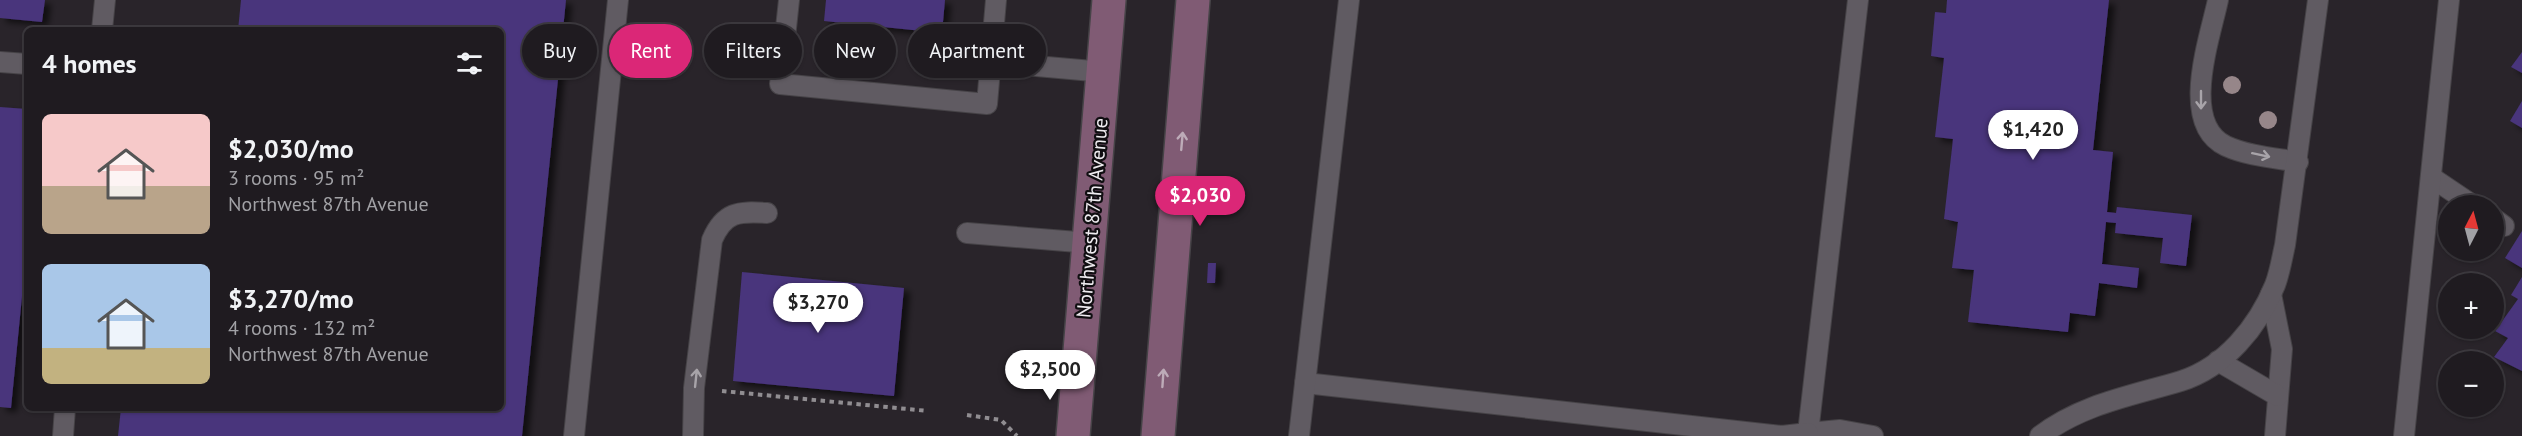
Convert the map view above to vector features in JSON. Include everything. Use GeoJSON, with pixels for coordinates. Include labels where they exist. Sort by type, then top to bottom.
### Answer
{"type":"FeatureCollection","features":[{"type":"Feature","properties":{"kind":"main road","name":"Northwest 87th Avenue"},"geometry":{"type":"LineString","coordinates":[[1073,436],[1109,0]]}},
{"type":"Feature","properties":{"kind":"main road"},"geometry":{"type":"LineString","coordinates":[[1158,436],[1193,0]]}},
{"type":"Feature","properties":{"kind":"lane"},"geometry":{"type":"LineString","coordinates":[[102,27],[105,0]]}},
{"type":"Feature","properties":{"kind":"lane"},"geometry":{"type":"LineString","coordinates":[[574,436],[618,0]]}},
{"type":"Feature","properties":{"kind":"lane"},"geometry":{"type":"LineString","coordinates":[[789,0],[780,84],[987,104],[989,78]]}},
{"type":"Feature","properties":{"kind":"lane"},"geometry":{"type":"LineString","coordinates":[[994,24],[996,0]]}},
{"type":"Feature","properties":{"kind":"lane"},"geometry":{"type":"LineString","coordinates":[[1299,436],[1349,0]]}},
{"type":"Feature","properties":{"kind":"lane"},"geometry":{"type":"LineString","coordinates":[[1808,434],[1858,0]]}},
{"type":"Feature","properties":{"kind":"lane"},"geometry":{"type":"LineString","coordinates":[[2218,0],[2201,82],[2201,116],[2205,127],[2225,146],[2259,156],[2298,162]]}},
{"type":"Feature","properties":{"kind":"lane"},"geometry":{"type":"LineString","coordinates":[[2040,436],[2093,406],[2183,380],[2218,361],[2246,335],[2271,294],[2285,245],[2298,162],[2318,0]]}},
{"type":"Feature","properties":{"kind":"lane"},"geometry":{"type":"LineString","coordinates":[[2404,436],[2449,0]]}},
{"type":"Feature","properties":{"kind":"lane"},"geometry":{"type":"LineString","coordinates":[[0,62],[24,64]]}},
{"type":"Feature","properties":{"kind":"lane"},"geometry":{"type":"LineString","coordinates":[[1046,67],[1104,72]]}},
{"type":"Feature","properties":{"kind":"lane"},"geometry":{"type":"LineString","coordinates":[[2432,177],[2458,195]]}},
{"type":"Feature","properties":{"kind":"lane"},"geometry":{"type":"LineString","coordinates":[[693,436],[694,388],[712,240],[718,226],[726,218],[736,214],[767,213]]}},
{"type":"Feature","properties":{"kind":"lane"},"geometry":{"type":"LineString","coordinates":[[967,233],[1090,243]]}},
{"type":"Feature","properties":{"kind":"lane"},"geometry":{"type":"LineString","coordinates":[[2271,294],[2282,349],[2275,436]]}},
{"type":"Feature","properties":{"kind":"lane"},"geometry":{"type":"LineString","coordinates":[[2218,361],[2278,396]]}},
{"type":"Feature","properties":{"kind":"lane"},"geometry":{"type":"LineString","coordinates":[[1305,383],[1782,436],[1840,430],[1873,436]]}},
{"type":"Feature","properties":{"kind":"lane"},"geometry":{"type":"LineString","coordinates":[[63,436],[65,411]]}},
{"type":"Feature","properties":{"kind":"path"},"geometry":{"type":"LineString","coordinates":[[731,392],[928,411]]}},
{"type":"Feature","properties":{"kind":"path"},"geometry":{"type":"LineString","coordinates":[[967,415],[1001,420],[1017,436]]}},
{"type":"Feature","properties":{"kind":"building"},"geometry":{"type":"Polygon","coordinates":[[[0,0],[45,0],[42,22],[0,18],[0,0]]]}},
{"type":"Feature","properties":{"kind":"building"},"geometry":{"type":"Polygon","coordinates":[[[241,0],[566,0],[564,24],[522,24],[522,78],[558,78],[522,436],[118,436],[121,411],[504,411],[504,27],[238,27],[241,0]]]}},
{"type":"Feature","properties":{"kind":"building"},"geometry":{"type":"Polygon","coordinates":[[[826,0],[945,0],[943,24],[908,24],[908,30],[896,28],[896,24],[824,21],[826,0]]]}},
{"type":"Feature","properties":{"kind":"building"},"geometry":{"type":"Polygon","coordinates":[[[1947,0],[2109,0],[2093,150],[2113,152],[2107,212],[2116,213],[2117,207],[2192,215],[2186,266],[2160,263],[2163,238],[2115,233],[2116,223],[2106,222],[2102,264],[2139,268],[2137,288],[2099,283],[2095,316],[2070,313],[2068,332],[1968,322],[1974,270],[1952,268],[1958,222],[1944,219],[1953,139],[1935,137],[1944,58],[1931,56],[1935,12],[1946,13],[1947,0]]]}},
{"type":"Feature","properties":{"kind":"building"},"geometry":{"type":"Polygon","coordinates":[[[2522,52],[2522,73],[2511,67],[2522,52]]]}},
{"type":"Feature","properties":{"kind":"building"},"geometry":{"type":"Polygon","coordinates":[[[2522,101],[2522,128],[2510,121],[2522,101]]]}},
{"type":"Feature","properties":{"kind":"building"},"geometry":{"type":"Polygon","coordinates":[[[0,107],[24,109],[24,276],[11,408],[0,407],[0,107]]]}},
{"type":"Feature","properties":{"kind":"building"},"geometry":{"type":"Polygon","coordinates":[[[2522,231],[2522,268],[2505,258],[2522,231]]]}},
{"type":"Feature","properties":{"kind":"building"},"geometry":{"type":"Polygon","coordinates":[[[1208,263],[1216,263],[1215,283],[1207,283],[1208,263]]]}},
{"type":"Feature","properties":{"kind":"building"},"geometry":{"type":"Polygon","coordinates":[[[742,272],[904,288],[894,396],[733,381],[742,272]]]}},
{"type":"Feature","properties":{"kind":"building"},"geometry":{"type":"Polygon","coordinates":[[[2522,277],[2522,371],[2504,362],[2504,351],[2498,351],[2508,338],[2504,336],[2504,318],[2518,299],[2511,295],[2522,277]]]}}]}
